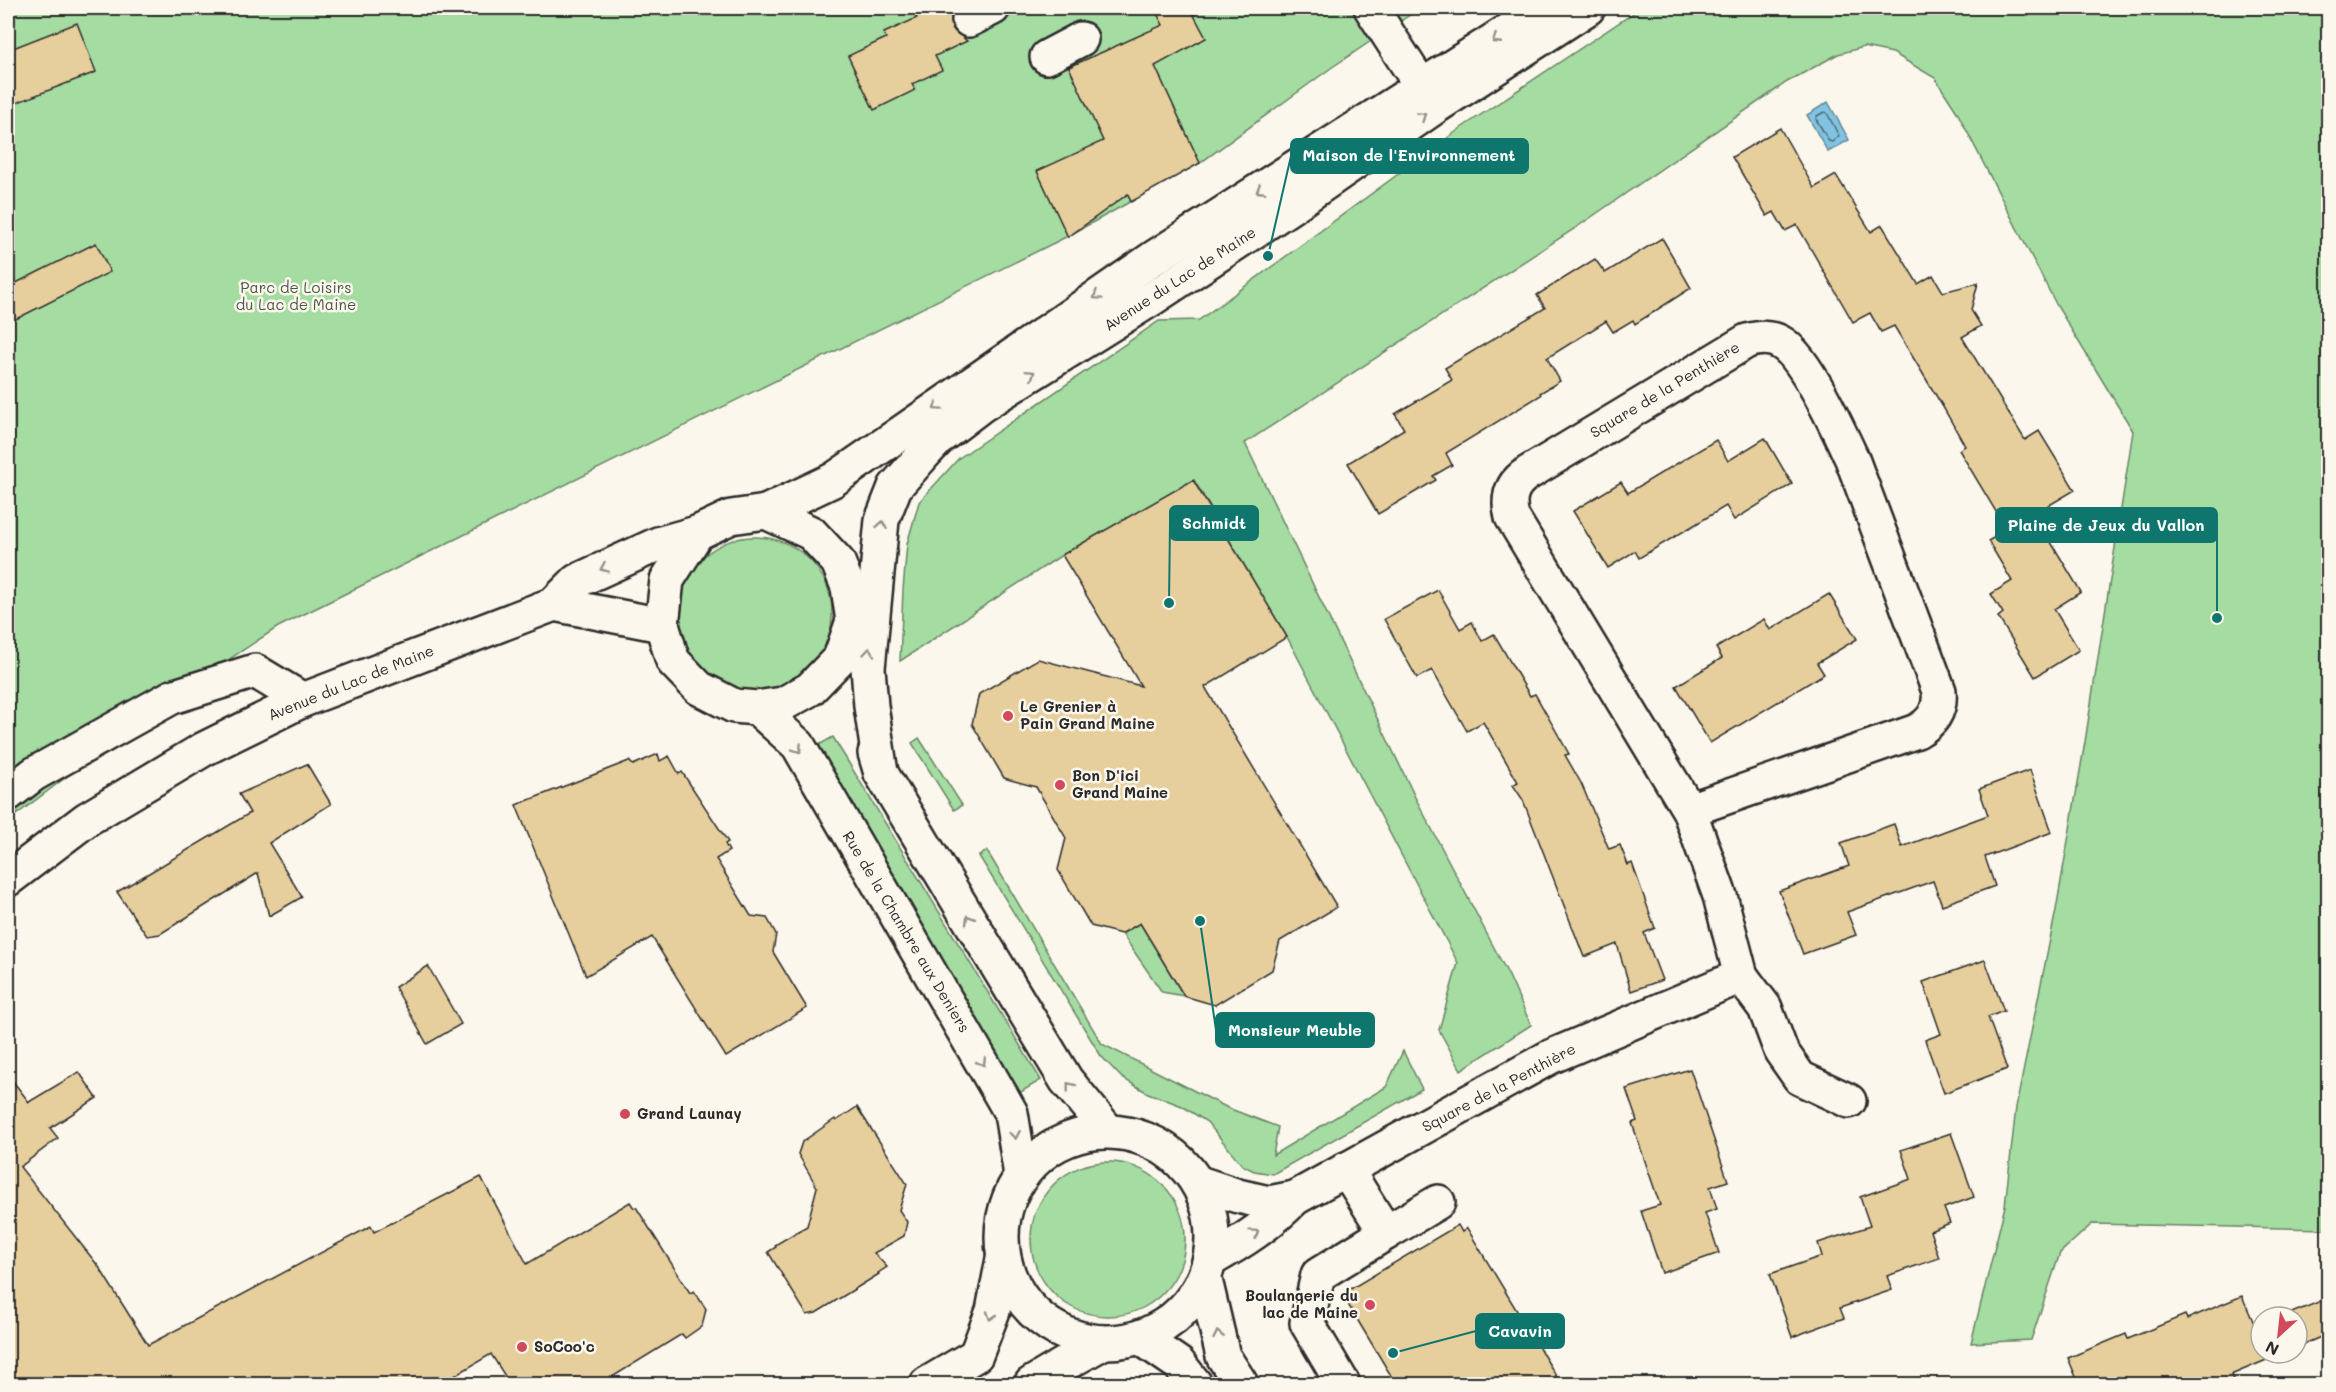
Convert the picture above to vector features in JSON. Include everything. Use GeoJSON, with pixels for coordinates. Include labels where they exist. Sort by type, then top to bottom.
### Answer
{"type":"FeatureCollection","features":[{"type":"Feature","properties":{"kind":"street"},"geometry":{"type":"LineString","coordinates":[[1371,8],[1422,87]]}},
{"type":"Feature","properties":{"kind":"street","name":"Avenue du Lac de Maine"},"geometry":{"type":"LineString","coordinates":[[766,512],[833,480],[1134,271],[1544,8]]}},
{"type":"Feature","properties":{"kind":"street","name":"Avenue du Lac de Maine"},"geometry":{"type":"LineString","coordinates":[[876,583],[882,520],[888,502],[895,488],[940,437],[982,405],[1163,291],[1295,204],[1434,107],[1588,8]]}},
{"type":"Feature","properties":{"kind":"street"},"geometry":{"type":"LineString","coordinates":[[1047,57],[1081,39]]}},
{"type":"Feature","properties":{"kind":"street","name":"Square de la Penthière"},"geometry":{"type":"LineString","coordinates":[[1689,810],[1917,731],[1932,720],[1940,701],[1935,682],[1848,450],[1815,387],[1792,352],[1782,343],[1771,338],[1747,341],[1528,472],[1520,478],[1509,497],[1512,517],[1689,810],[1720,897],[1742,976],[1765,1008],[1781,1051],[1800,1078],[1850,1101]]}},
{"type":"Feature","properties":{"kind":"street"},"geometry":{"type":"LineString","coordinates":[[853,621],[848,587],[838,562],[811,533],[766,512],[731,517],[697,533],[667,580],[662,625],[673,662],[699,688],[734,706],[757,708],[783,704],[810,689],[840,658],[853,621],[876,583]]}},
{"type":"Feature","properties":{"kind":"street","name":"Avenue du Lac de Maine"},"geometry":{"type":"LineString","coordinates":[[8,879],[87,819],[204,749],[303,699],[554,604],[578,580],[658,544],[697,533]]}},
{"type":"Feature","properties":{"kind":"street"},"geometry":{"type":"LineString","coordinates":[[876,583],[868,668],[881,773]]}},
{"type":"Feature","properties":{"kind":"street"},"geometry":{"type":"LineString","coordinates":[[554,604],[662,625]]}},
{"type":"Feature","properties":{"kind":"street"},"geometry":{"type":"LineString","coordinates":[[840,658],[881,773],[1066,1080],[1108,1131]]}},
{"type":"Feature","properties":{"kind":"street"},"geometry":{"type":"LineString","coordinates":[[8,794],[34,774],[172,697],[255,671],[303,699]]}},
{"type":"Feature","properties":{"kind":"street","name":"Rue de la Chambre aux Deniers"},"geometry":{"type":"LineString","coordinates":[[757,708],[798,746],[1002,1097],[1011,1113],[1021,1174]]}},
{"type":"Feature","properties":{"kind":"street","name":"Square de la Penthière"},"geometry":{"type":"LineString","coordinates":[[1208,1270],[1276,1218],[1295,1198],[1346,1169],[1550,1057],[1742,976]]}},
{"type":"Feature","properties":{"kind":"street"},"geometry":{"type":"LineString","coordinates":[[927,1384],[976,1355],[993,1311],[1003,1258],[1002,1229],[1007,1201],[1021,1174],[1059,1143],[1108,1131],[1144,1138],[1175,1155],[1199,1183],[1212,1217],[1213,1249],[1208,1270],[1189,1305],[1167,1325],[1141,1338],[1102,1343],[1068,1336],[1038,1318],[1016,1291],[1003,1258]]}},
{"type":"Feature","properties":{"kind":"street"},"geometry":{"type":"LineString","coordinates":[[1346,1169],[1386,1233]]}},
{"type":"Feature","properties":{"kind":"street","name":"Square de la Penthière"},"geometry":{"type":"LineString","coordinates":[[1199,1183],[1269,1203],[1295,1198]]}},
{"type":"Feature","properties":{"kind":"street"},"geometry":{"type":"LineString","coordinates":[[1343,1384],[1307,1323],[1318,1275],[1438,1202]]}},
{"type":"Feature","properties":{"kind":"street"},"geometry":{"type":"LineString","coordinates":[[1208,1270],[1222,1356],[1241,1384]]}},
{"type":"Feature","properties":{"kind":"street"},"geometry":{"type":"LineString","coordinates":[[1141,1338],[1179,1364],[1195,1384]]}},
{"type":"Feature","properties":{"kind":"street"},"geometry":{"type":"LineString","coordinates":[[1031,1384],[1102,1343]]}},
{"type":"Feature","properties":{"kind":"green space","name":"Parc de Loisirs du Lac de Maine"},"geometry":{"type":"Polygon","coordinates":[[[8,8],[1420,8],[1331,68],[1200,163],[1070,235],[278,627],[172,697],[8,821],[8,8]]]}},
{"type":"Feature","properties":{"kind":"green space"},"geometry":{"type":"Polygon","coordinates":[[[1641,8],[2328,8],[2328,1229],[2092,1224],[2060,1253],[2031,1340],[1971,1343],[2005,1206],[2016,1107],[2056,910],[2085,742],[2133,431],[2057,306],[1957,112],[1935,78],[1893,53],[1864,47],[1838,54],[1787,82],[1577,227],[1245,443],[1415,797],[1509,976],[1531,1025],[1461,1070],[1439,1030],[1458,963],[1287,637],[1194,480],[1062,555],[900,661],[907,544],[919,502],[959,458],[1159,321],[1199,320],[1461,128],[1641,8]]]}},
{"type":"Feature","properties":{"kind":"green space"},"geometry":{"type":"Polygon","coordinates":[[[755,537],[784,543],[798,550],[809,560],[819,571],[826,585],[832,614],[826,643],[819,657],[809,668],[798,678],[784,685],[755,691],[726,685],[712,678],[701,668],[691,657],[684,643],[678,614],[684,585],[691,571],[701,560],[712,550],[726,543],[755,537]]]}},
{"type":"Feature","properties":{"kind":"green space"},"geometry":{"type":"Polygon","coordinates":[[[833,737],[1041,1080],[1014,1096],[808,751],[833,737]]]}},
{"type":"Feature","properties":{"kind":"green space"},"geometry":{"type":"Polygon","coordinates":[[[919,738],[962,805],[954,810],[912,743],[919,738]]]}},
{"type":"Feature","properties":{"kind":"green space"},"geometry":{"type":"Polygon","coordinates":[[[987,851],[1102,1044],[1228,1108],[1278,1127],[1273,1155],[1386,1087],[1403,1051],[1422,1089],[1273,1174],[1254,1171],[1242,1165],[1207,1122],[1182,1106],[1148,1093],[1122,1078],[1101,1056],[979,856],[987,851]]]}},
{"type":"Feature","properties":{"kind":"green space"},"geometry":{"type":"Polygon","coordinates":[[[1140,923],[1184,996],[1162,992],[1122,934],[1140,923]]]}},
{"type":"Feature","properties":{"kind":"green space"},"geometry":{"type":"Polygon","coordinates":[[[1108,1162],[1123,1163],[1138,1168],[1163,1184],[1179,1209],[1184,1224],[1184,1254],[1179,1269],[1163,1294],[1138,1310],[1123,1315],[1108,1316],[1093,1315],[1078,1310],[1053,1294],[1037,1269],[1032,1254],[1031,1239],[1032,1224],[1037,1209],[1053,1184],[1078,1168],[1093,1163],[1108,1162]]]}},
{"type":"Feature","properties":{"kind":"water"},"geometry":{"type":"Polygon","coordinates":[[[1828,102],[1849,140],[1828,152],[1807,115],[1828,102]]]}},
{"type":"Feature","properties":{"kind":"building"},"geometry":{"type":"Polygon","coordinates":[[[910,8],[951,8],[952,28],[967,41],[935,56],[942,70],[912,84],[915,90],[874,110],[848,56],[886,38],[884,33],[917,18],[910,8]]]}},
{"type":"Feature","properties":{"kind":"building"},"geometry":{"type":"Polygon","coordinates":[[[1154,8],[1190,8],[1206,38],[1155,66],[1200,163],[1131,202],[1128,194],[1068,237],[1037,171],[1103,141],[1069,67],[1163,25],[1154,8]]]}},
{"type":"Feature","properties":{"kind":"building"},"geometry":{"type":"Polygon","coordinates":[[[77,23],[96,72],[8,106],[8,50],[77,23]]]}},
{"type":"Feature","properties":{"kind":"building"},"geometry":{"type":"Polygon","coordinates":[[[1780,128],[1814,188],[1836,175],[1871,232],[1882,225],[1918,284],[1933,275],[1943,292],[1978,283],[1971,310],[1981,326],[1962,337],[2025,440],[2039,431],[2075,490],[2034,514],[2081,592],[2054,609],[2079,650],[2035,677],[1998,617],[2003,613],[1991,594],[2012,581],[1988,541],[2007,530],[1959,450],[1965,446],[1943,407],[1894,326],[1881,332],[1870,313],[1853,322],[1797,225],[1785,231],[1774,212],[1767,216],[1732,157],[1780,128]]]}},
{"type":"Feature","properties":{"kind":"building"},"geometry":{"type":"Polygon","coordinates":[[[1662,238],[1691,288],[1635,324],[1633,320],[1613,332],[1606,321],[1547,358],[1560,381],[1446,453],[1452,465],[1433,476],[1436,480],[1378,514],[1348,463],[1404,429],[1395,414],[1452,380],[1445,368],[1545,308],[1537,295],[1595,259],[1605,273],[1662,238]]]}},
{"type":"Feature","properties":{"kind":"building"},"geometry":{"type":"Polygon","coordinates":[[[96,243],[110,272],[8,323],[8,287],[96,243]]]}},
{"type":"Feature","properties":{"kind":"building"},"geometry":{"type":"Polygon","coordinates":[[[1765,438],[1792,484],[1734,520],[1726,506],[1639,558],[1635,551],[1608,568],[1573,511],[1621,482],[1628,493],[1716,440],[1728,461],[1765,438]]]}},
{"type":"Feature","properties":{"kind":"building"},"geometry":{"type":"Polygon","coordinates":[[[1193,480],[1287,637],[1205,687],[1337,907],[1280,941],[1272,970],[1215,1005],[1184,996],[1140,923],[1121,934],[1091,926],[1058,870],[1066,838],[1036,787],[1004,778],[972,724],[979,694],[1038,659],[1141,686],[1062,555],[1193,480]]]}},
{"type":"Feature","properties":{"kind":"building"},"geometry":{"type":"Polygon","coordinates":[[[1438,590],[1460,629],[1472,622],[1482,641],[1494,634],[1530,696],[1535,694],[1569,754],[1565,755],[1581,783],[1609,849],[1620,845],[1628,865],[1632,863],[1655,928],[1644,933],[1662,980],[1631,991],[1617,944],[1584,957],[1523,800],[1513,785],[1518,782],[1483,722],[1467,731],[1432,670],[1417,678],[1384,619],[1438,590]]]}},
{"type":"Feature","properties":{"kind":"building"},"geometry":{"type":"Polygon","coordinates":[[[1829,594],[1857,639],[1817,663],[1824,674],[1710,743],[1676,686],[1722,658],[1716,648],[1764,619],[1770,630],[1829,594]]]}},
{"type":"Feature","properties":{"kind":"building"},"geometry":{"type":"Polygon","coordinates":[[[658,754],[660,761],[669,756],[679,774],[682,772],[728,842],[725,844],[729,851],[716,859],[751,916],[767,918],[776,934],[773,952],[807,1008],[726,1057],[652,937],[586,976],[516,805],[629,761],[633,765],[658,754]]]}},
{"type":"Feature","properties":{"kind":"building"},"geometry":{"type":"Polygon","coordinates":[[[307,764],[331,804],[269,843],[302,897],[269,916],[258,873],[160,934],[147,936],[117,892],[250,813],[239,794],[307,764]]]}},
{"type":"Feature","properties":{"kind":"building"},"geometry":{"type":"Polygon","coordinates":[[[2030,770],[2052,832],[1985,857],[1995,886],[1942,905],[1933,881],[1847,912],[1856,935],[1803,954],[1779,891],[1849,866],[1841,843],[1894,824],[1902,847],[1988,815],[1979,789],[2030,770]]]}},
{"type":"Feature","properties":{"kind":"building"},"geometry":{"type":"Polygon","coordinates":[[[1985,960],[2004,1011],[1988,1017],[2007,1069],[1944,1093],[1925,1040],[1941,1034],[1923,982],[1985,960]]]}},
{"type":"Feature","properties":{"kind":"building"},"geometry":{"type":"Polygon","coordinates":[[[428,966],[461,1024],[427,1044],[395,987],[428,966]]]}},
{"type":"Feature","properties":{"kind":"building"},"geometry":{"type":"Polygon","coordinates":[[[1690,1069],[1728,1181],[1710,1187],[1717,1209],[1705,1213],[1719,1253],[1662,1273],[1641,1211],[1660,1205],[1632,1123],[1637,1121],[1626,1089],[1690,1069]]]}},
{"type":"Feature","properties":{"kind":"building"},"geometry":{"type":"Polygon","coordinates":[[[79,1072],[97,1098],[50,1128],[58,1138],[20,1167],[99,1267],[148,1345],[371,1226],[374,1232],[481,1177],[527,1264],[630,1202],[634,1208],[636,1207],[690,1293],[694,1291],[706,1309],[702,1326],[685,1338],[682,1334],[601,1384],[510,1384],[491,1354],[441,1384],[8,1384],[8,1075],[29,1102],[79,1072]]]}},
{"type":"Feature","properties":{"kind":"building"},"geometry":{"type":"Polygon","coordinates":[[[857,1107],[907,1184],[899,1210],[907,1222],[904,1236],[874,1253],[887,1267],[879,1274],[816,1313],[807,1315],[768,1252],[776,1247],[775,1245],[807,1226],[817,1187],[798,1154],[802,1142],[857,1107]]]}},
{"type":"Feature","properties":{"kind":"building"},"geometry":{"type":"Polygon","coordinates":[[[1951,1133],[1974,1197],[1944,1208],[1950,1223],[1930,1231],[1939,1258],[1887,1276],[1892,1290],[1840,1308],[1844,1318],[1792,1337],[1770,1274],[1822,1256],[1818,1243],[1870,1226],[1860,1197],[1911,1179],[1901,1150],[1951,1133]]]}},
{"type":"Feature","properties":{"kind":"building"},"geometry":{"type":"Polygon","coordinates":[[[1458,1225],[1462,1232],[1467,1228],[1561,1384],[1396,1384],[1346,1301],[1351,1298],[1347,1291],[1458,1225]]]}},
{"type":"Feature","properties":{"kind":"building"},"geometry":{"type":"Polygon","coordinates":[[[2242,1296],[2249,1312],[2249,1365],[2255,1365],[2231,1375],[2235,1384],[2079,1384],[2068,1358],[2126,1334],[2128,1339],[2185,1315],[2187,1319],[2242,1296]]]}},
{"type":"Feature","properties":{"kind":"building"},"geometry":{"type":"Polygon","coordinates":[[[2328,1298],[2328,1334],[2309,1342],[2309,1306],[2328,1298]]]}},
{"type":"Feature","properties":{"kind":"place","name":"Maison de l'Environnement"},"geometry":{"type":"Point","coordinates":[1268,256]}},
{"type":"Feature","properties":{"kind":"place","name":"Schmidt"},"geometry":{"type":"Point","coordinates":[1169,603]}},
{"type":"Feature","properties":{"kind":"place","name":"Plaine de Jeux du Vallon"},"geometry":{"type":"Point","coordinates":[2217,618]}},
{"type":"Feature","properties":{"kind":"place","name":"Le Grenier à Pain Grand Maine"},"geometry":{"type":"Point","coordinates":[1008,716]}},
{"type":"Feature","properties":{"kind":"place","name":"Bon D'ici Grand Maine"},"geometry":{"type":"Point","coordinates":[1060,785]}},
{"type":"Feature","properties":{"kind":"place","name":"Monsieur Meuble"},"geometry":{"type":"Point","coordinates":[1200,921]}},
{"type":"Feature","properties":{"kind":"place","name":"Grand Launay"},"geometry":{"type":"Point","coordinates":[625,1114]}},
{"type":"Feature","properties":{"kind":"place","name":"Boulangerie du lac de Maine"},"geometry":{"type":"Point","coordinates":[1370,1305]}},
{"type":"Feature","properties":{"kind":"place","name":"SoCoo'c"},"geometry":{"type":"Point","coordinates":[522,1347]}},
{"type":"Feature","properties":{"kind":"place","name":"Cavavin"},"geometry":{"type":"Point","coordinates":[1393,1353]}}]}
